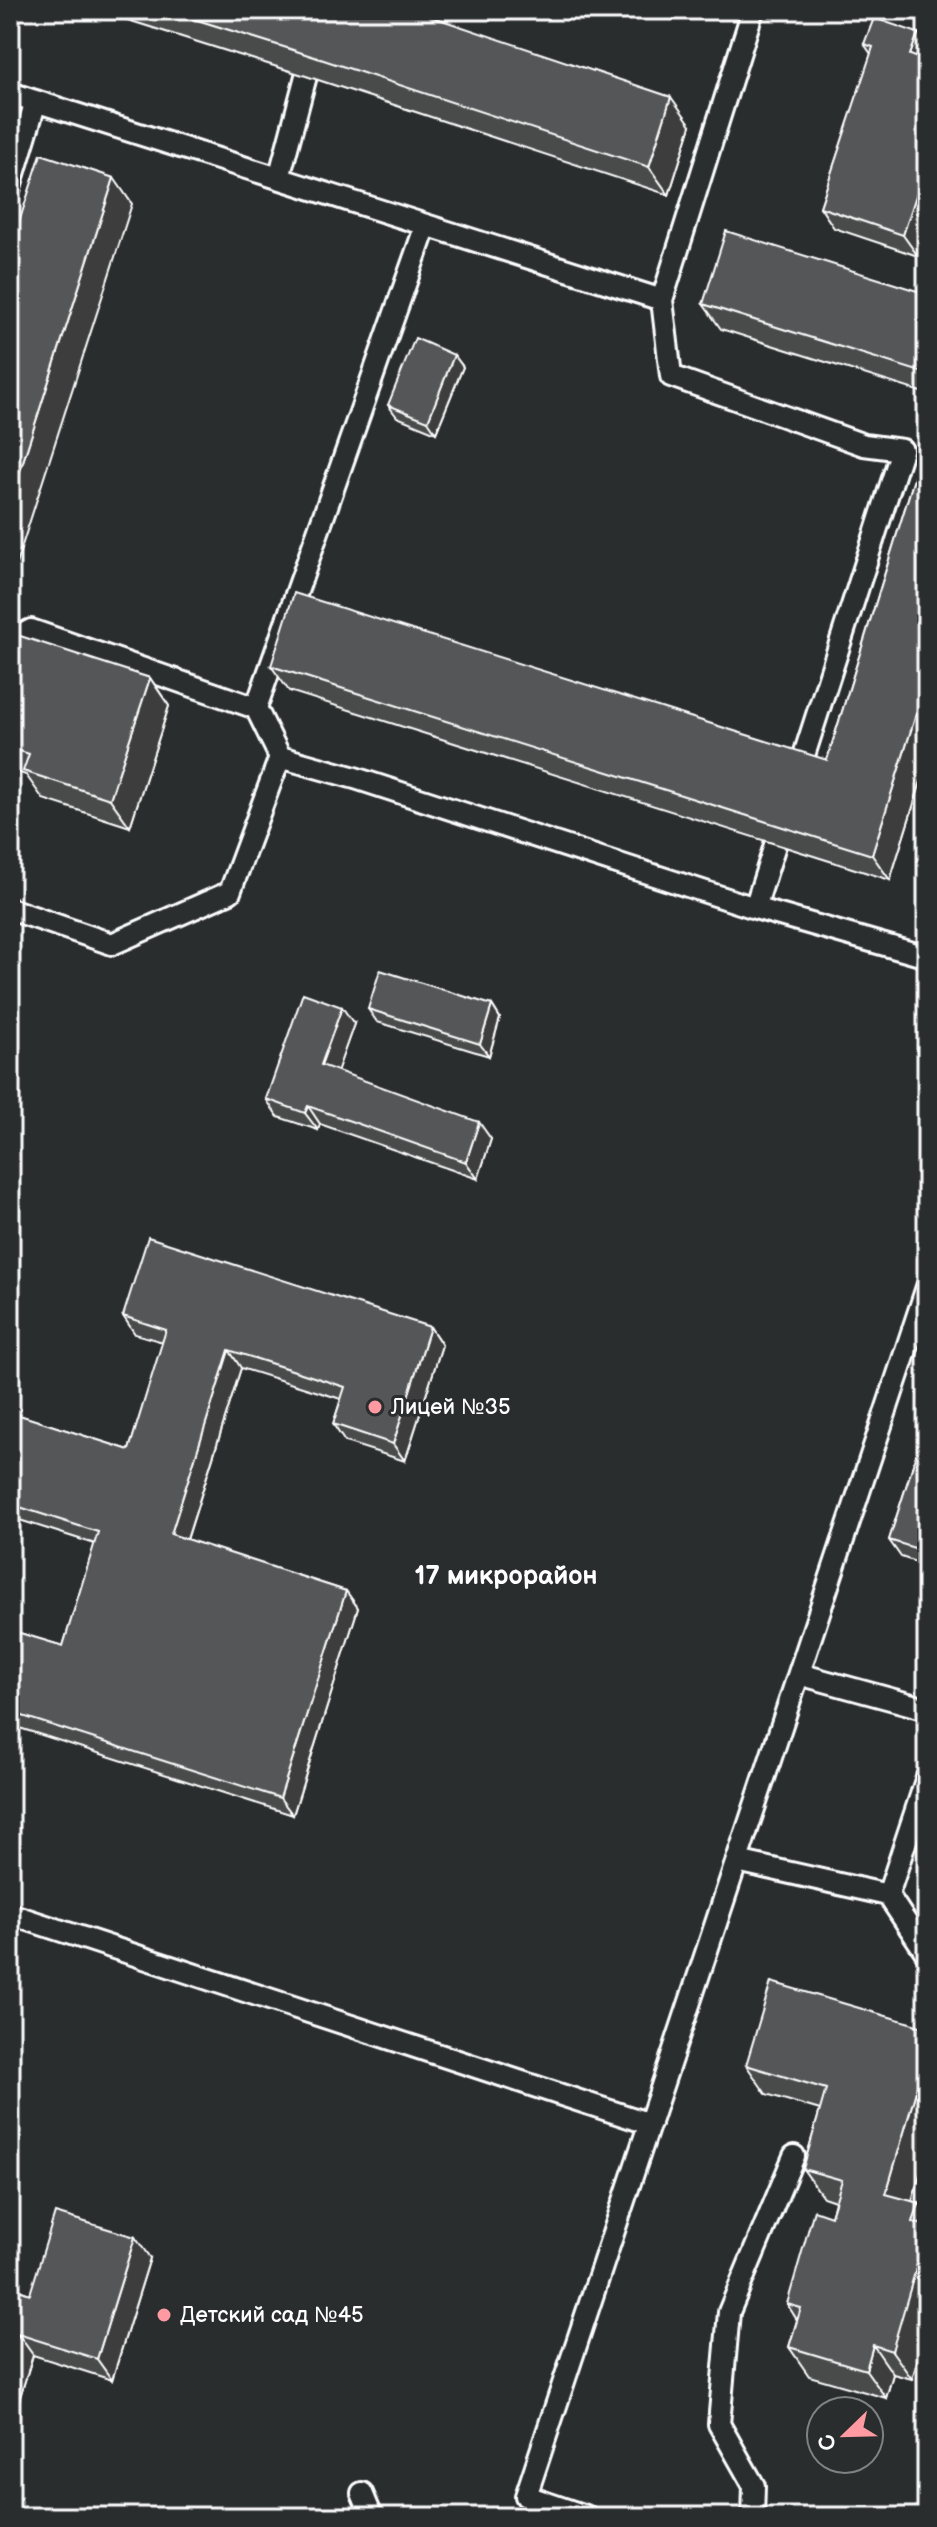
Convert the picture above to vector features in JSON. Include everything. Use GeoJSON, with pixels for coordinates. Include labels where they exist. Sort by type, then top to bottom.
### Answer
{"type":"FeatureCollection","features":[{"type":"Feature","properties":{"kind":"lane"},"geometry":{"type":"LineString","coordinates":[[753,10],[662,300],[671,376],[864,445],[902,450],[799,771]]}},
{"type":"Feature","properties":{"kind":"lane"},"geometry":{"type":"LineString","coordinates":[[279,178],[306,76]]}},
{"type":"Feature","properties":{"kind":"lane"},"geometry":{"type":"LineString","coordinates":[[10,93],[662,300]]}},
{"type":"Feature","properties":{"kind":"lane"},"geometry":{"type":"LineString","coordinates":[[10,187],[36,101]]}},
{"type":"Feature","properties":{"kind":"lane"},"geometry":{"type":"LineString","coordinates":[[256,708],[426,225]]}},
{"type":"Feature","properties":{"kind":"lane"},"geometry":{"type":"LineString","coordinates":[[10,641],[31,630],[256,708],[280,757],[230,892],[112,944],[10,909]]}},
{"type":"Feature","properties":{"kind":"lane"},"geometry":{"type":"LineString","coordinates":[[280,757],[355,778],[755,908],[927,957]]}},
{"type":"Feature","properties":{"kind":"lane"},"geometry":{"type":"LineString","coordinates":[[755,908],[775,845]]}},
{"type":"Feature","properties":{"kind":"lane"},"geometry":{"type":"LineString","coordinates":[[588,2517],[526,2496],[927,1287]]}},
{"type":"Feature","properties":{"kind":"lane"},"geometry":{"type":"LineString","coordinates":[[799,1674],[927,1709]]}},
{"type":"Feature","properties":{"kind":"lane"},"geometry":{"type":"LineString","coordinates":[[888,1895],[927,1777]]}},
{"type":"Feature","properties":{"kind":"lane"},"geometry":{"type":"LineString","coordinates":[[737,1861],[888,1895],[927,1954]]}},
{"type":"Feature","properties":{"kind":"lane"},"geometry":{"type":"LineString","coordinates":[[10,1914],[650,2124]]}},
{"type":"Feature","properties":{"kind":"lane"},"geometry":{"type":"LineString","coordinates":[[753,2517],[754,2486],[719,2424],[729,2312],[794,2156]]}},
{"type":"Feature","properties":{"kind":"lane"},"geometry":{"type":"LineString","coordinates":[[362,2493],[372,2517]]}},
{"type":"Feature","properties":{"kind":"building"},"geometry":{"type":"Polygon","coordinates":[[[165,10],[412,10],[671,97],[649,167],[165,10]]]}},
{"type":"Feature","properties":{"kind":"building"},"geometry":{"type":"Polygon","coordinates":[[[874,18],[918,33],[910,55],[927,61],[927,162],[903,235],[820,207],[873,47],[864,44],[874,18]]]}},
{"type":"Feature","properties":{"kind":"building"},"geometry":{"type":"Polygon","coordinates":[[[41,154],[114,178],[10,502],[10,250],[41,154]]]}},
{"type":"Feature","properties":{"kind":"building"},"geometry":{"type":"Polygon","coordinates":[[[726,231],[927,294],[927,374],[703,304],[726,231]]]}},
{"type":"Feature","properties":{"kind":"building"},"geometry":{"type":"Polygon","coordinates":[[[415,338],[454,355],[428,421],[388,405],[415,338]]]}},
{"type":"Feature","properties":{"kind":"building"},"geometry":{"type":"Polygon","coordinates":[[[927,437],[927,679],[872,855],[271,666],[294,593],[827,760],[927,437]]]}},
{"type":"Feature","properties":{"kind":"building"},"geometry":{"type":"Polygon","coordinates":[[[14,634],[150,678],[110,799],[23,771],[29,754],[10,748],[10,645],[14,634]]]}},
{"type":"Feature","properties":{"kind":"building"},"geometry":{"type":"Polygon","coordinates":[[[380,970],[492,1005],[480,1044],[368,1009],[380,970]]]}},
{"type":"Feature","properties":{"kind":"building"},"geometry":{"type":"Polygon","coordinates":[[[303,993],[342,1007],[321,1065],[479,1122],[466,1162],[308,1106],[305,1113],[266,1099],[303,993]]]}},
{"type":"Feature","properties":{"kind":"building"},"geometry":{"type":"Polygon","coordinates":[[[148,1237],[430,1327],[393,1444],[333,1424],[345,1387],[229,1350],[171,1534],[346,1591],[280,1798],[10,1712],[10,1630],[63,1646],[98,1532],[10,1504],[10,1412],[129,1450],[166,1330],[123,1316],[148,1237]]]}},
{"type":"Feature","properties":{"kind":"building"},"geometry":{"type":"Polygon","coordinates":[[[927,1421],[927,1552],[889,1540],[927,1421]]]}},
{"type":"Feature","properties":{"kind":"building"},"geometry":{"type":"Polygon","coordinates":[[[771,1982],[927,2028],[927,2053],[886,2194],[919,2203],[913,2222],[927,2226],[927,2231],[892,2351],[873,2345],[866,2370],[789,2347],[801,2308],[787,2304],[814,2210],[831,2216],[842,2180],[803,2169],[826,2089],[746,2065],[771,1982]]]}},
{"type":"Feature","properties":{"kind":"building"},"geometry":{"type":"Polygon","coordinates":[[[55,2213],[135,2237],[97,2359],[18,2334],[10,2361],[10,2287],[30,2294],[55,2213]]]}},
{"type":"Feature","properties":{"kind":"place","name":"Лицей №35"},"geometry":{"type":"Point","coordinates":[375,1407]}},
{"type":"Feature","properties":{"kind":"place","name":"Детский сад №45"},"geometry":{"type":"Point","coordinates":[164,2315]}},
{"type":"Feature","properties":{"kind":"district","name":"17 микрорайон"},"geometry":{"type":"Point","coordinates":[506,1576]}}]}
